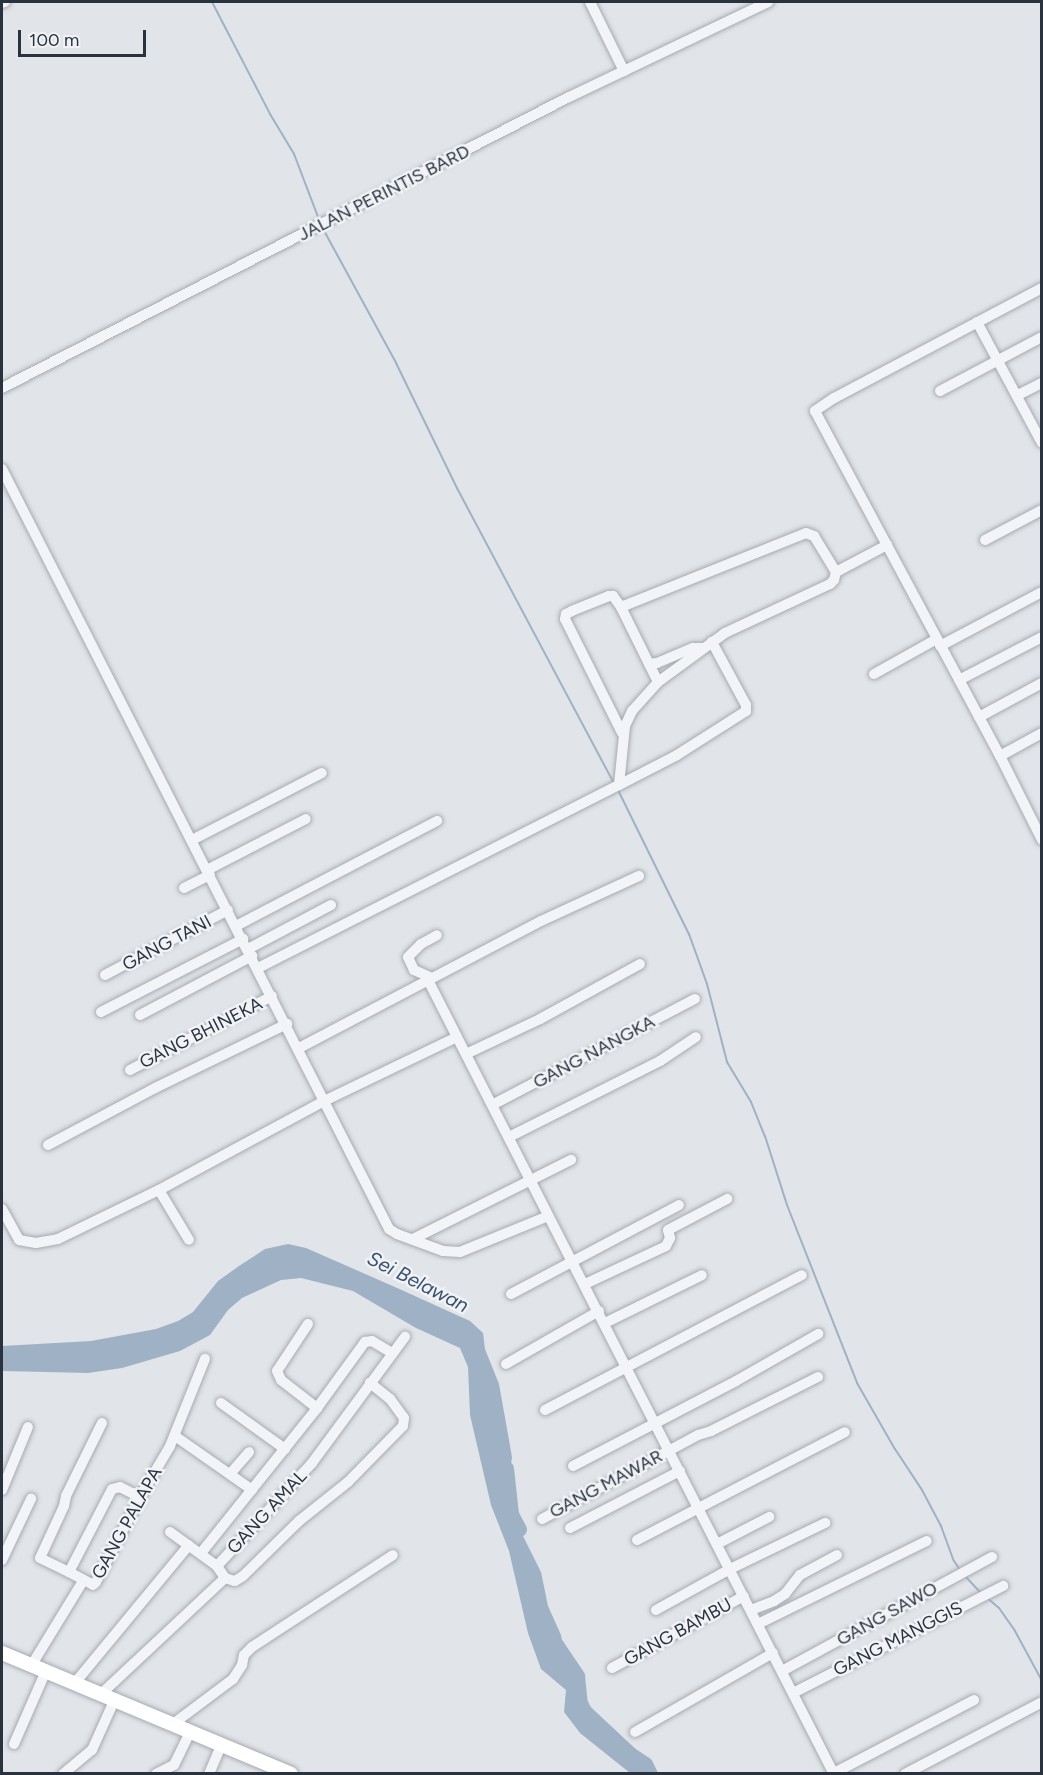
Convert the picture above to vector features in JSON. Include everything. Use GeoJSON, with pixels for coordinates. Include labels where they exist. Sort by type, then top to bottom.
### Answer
{"type":"FeatureCollection","features":[{"type":"Feature","properties":{"kind":"main road"},"geometry":{"type":"LineString","coordinates":[[2,1653],[291,1773]]}},
{"type":"Feature","properties":{"kind":"street"},"geometry":{"type":"LineString","coordinates":[[590,2],[624,71]]}},
{"type":"Feature","properties":{"kind":"street","name":"JALAN PERINTIS BARD"},"geometry":{"type":"LineString","coordinates":[[2,388],[624,71],[768,2]]}},
{"type":"Feature","properties":{"kind":"street"},"geometry":{"type":"LineString","coordinates":[[1041,288],[834,398],[815,411],[1000,756],[1041,840]]}},
{"type":"Feature","properties":{"kind":"street"},"geometry":{"type":"LineString","coordinates":[[977,322],[1040,436]]}},
{"type":"Feature","properties":{"kind":"street"},"geometry":{"type":"LineString","coordinates":[[940,391],[1041,337]]}},
{"type":"Feature","properties":{"kind":"street"},"geometry":{"type":"LineString","coordinates":[[1018,395],[1041,383]]}},
{"type":"Feature","properties":{"kind":"street"},"geometry":{"type":"LineString","coordinates":[[2,469],[326,1100],[389,1228],[443,1251],[460,1252],[548,1216]]}},
{"type":"Feature","properties":{"kind":"street"},"geometry":{"type":"LineString","coordinates":[[985,540],[1041,510]]}},
{"type":"Feature","properties":{"kind":"street"},"geometry":{"type":"LineString","coordinates":[[614,787],[622,733],[632,711],[658,682],[708,645],[747,622],[830,584],[836,572],[814,536],[807,533],[621,608]]}},
{"type":"Feature","properties":{"kind":"street"},"geometry":{"type":"LineString","coordinates":[[836,572],[886,545]]}},
{"type":"Feature","properties":{"kind":"street"},"geometry":{"type":"LineString","coordinates":[[874,674],[1041,592]]}},
{"type":"Feature","properties":{"kind":"street"},"geometry":{"type":"LineString","coordinates":[[622,733],[565,619],[566,614],[613,596],[658,682]]}},
{"type":"Feature","properties":{"kind":"street"},"geometry":{"type":"LineString","coordinates":[[959,680],[1041,637]]}},
{"type":"Feature","properties":{"kind":"street"},"geometry":{"type":"LineString","coordinates":[[649,664],[708,645]]}},
{"type":"Feature","properties":{"kind":"street"},"geometry":{"type":"LineString","coordinates":[[258,969],[677,755],[746,711],[746,705],[708,645]]}},
{"type":"Feature","properties":{"kind":"street"},"geometry":{"type":"LineString","coordinates":[[979,717],[1041,682]]}},
{"type":"Feature","properties":{"kind":"street"},"geometry":{"type":"LineString","coordinates":[[1000,756],[1041,733]]}},
{"type":"Feature","properties":{"kind":"street"},"geometry":{"type":"LineString","coordinates":[[192,840],[322,773]]}},
{"type":"Feature","properties":{"kind":"street"},"geometry":{"type":"LineString","coordinates":[[184,888],[306,819]]}},
{"type":"Feature","properties":{"kind":"street"},"geometry":{"type":"LineString","coordinates":[[236,926],[437,821]]}},
{"type":"Feature","properties":{"kind":"street"},"geometry":{"type":"LineString","coordinates":[[299,1048],[541,921],[639,876]]}},
{"type":"Feature","properties":{"kind":"street"},"geometry":{"type":"LineString","coordinates":[[140,1015],[331,905]]}},
{"type":"Feature","properties":{"kind":"street","name":"GANG TANI"},"geometry":{"type":"LineString","coordinates":[[105,975],[228,910]]}},
{"type":"Feature","properties":{"kind":"street"},"geometry":{"type":"LineString","coordinates":[[437,935],[421,944],[408,957],[414,970],[430,979],[465,1054],[834,1773],[975,1700]]}},
{"type":"Feature","properties":{"kind":"street"},"geometry":{"type":"LineString","coordinates":[[101,1012],[243,939]]}},
{"type":"Feature","properties":{"kind":"street"},"geometry":{"type":"LineString","coordinates":[[465,1054],[540,1019],[640,964]]}},
{"type":"Feature","properties":{"kind":"street","name":"GANG BHINEKA"},"geometry":{"type":"LineString","coordinates":[[130,1070],[272,996]]}},
{"type":"Feature","properties":{"kind":"street","name":"GANG NANGKA"},"geometry":{"type":"LineString","coordinates":[[492,1105],[695,999]]}},
{"type":"Feature","properties":{"kind":"street"},"geometry":{"type":"LineString","coordinates":[[48,1145],[155,1088],[287,1024]]}},
{"type":"Feature","properties":{"kind":"street"},"geometry":{"type":"LineString","coordinates":[[2,1209],[7,1233],[19,1240],[28,1243],[45,1243],[58,1239],[159,1190],[326,1100],[457,1037]]}},
{"type":"Feature","properties":{"kind":"street"},"geometry":{"type":"LineString","coordinates":[[508,1137],[599,1094],[660,1061],[696,1037]]}},
{"type":"Feature","properties":{"kind":"street"},"geometry":{"type":"LineString","coordinates":[[412,1239],[571,1160]]}},
{"type":"Feature","properties":{"kind":"street"},"geometry":{"type":"LineString","coordinates":[[159,1190],[189,1240]]}},
{"type":"Feature","properties":{"kind":"street"},"geometry":{"type":"LineString","coordinates":[[585,1284],[666,1246],[670,1238],[668,1230],[727,1199]]}},
{"type":"Feature","properties":{"kind":"street"},"geometry":{"type":"LineString","coordinates":[[511,1294],[679,1205]]}},
{"type":"Feature","properties":{"kind":"street"},"geometry":{"type":"LineString","coordinates":[[605,1323],[702,1275]]}},
{"type":"Feature","properties":{"kind":"street"},"geometry":{"type":"LineString","coordinates":[[545,1410],[802,1275]]}},
{"type":"Feature","properties":{"kind":"street"},"geometry":{"type":"LineString","coordinates":[[506,1364],[598,1311]]}},
{"type":"Feature","properties":{"kind":"street"},"geometry":{"type":"LineString","coordinates":[[309,1324],[277,1371],[281,1380],[317,1408]]}},
{"type":"Feature","properties":{"kind":"street"},"geometry":{"type":"LineString","coordinates":[[573,1466],[818,1334]]}},
{"type":"Feature","properties":{"kind":"street","name":"GANG AMAL"},"geometry":{"type":"LineString","coordinates":[[100,1695],[225,1578],[217,1566],[312,1463],[405,1337]]}},
{"type":"Feature","properties":{"kind":"street"},"geometry":{"type":"LineString","coordinates":[[201,1553],[317,1408],[366,1341],[377,1343],[392,1353]]}},
{"type":"Feature","properties":{"kind":"street","name":"GANG PALAPA"},"geometry":{"type":"LineString","coordinates":[[31,1666],[83,1581],[93,1585],[96,1582],[175,1436],[206,1359]]}},
{"type":"Feature","properties":{"kind":"street","name":"GANG MAWAR"},"geometry":{"type":"LineString","coordinates":[[542,1519],[669,1450],[818,1377]]}},
{"type":"Feature","properties":{"kind":"street"},"geometry":{"type":"LineString","coordinates":[[225,1578],[235,1581],[243,1576],[299,1521],[348,1482],[404,1426],[404,1418],[390,1399],[370,1383]]}},
{"type":"Feature","properties":{"kind":"street"},"geometry":{"type":"LineString","coordinates":[[221,1403],[285,1449]]}},
{"type":"Feature","properties":{"kind":"street"},"geometry":{"type":"LineString","coordinates":[[83,1581],[43,1559],[40,1553],[102,1423]]}},
{"type":"Feature","properties":{"kind":"street"},"geometry":{"type":"LineString","coordinates":[[2,1490],[28,1427]]}},
{"type":"Feature","properties":{"kind":"street"},"geometry":{"type":"LineString","coordinates":[[638,1540],[845,1432]]}},
{"type":"Feature","properties":{"kind":"street"},"geometry":{"type":"LineString","coordinates":[[175,1436],[252,1490]]}},
{"type":"Feature","properties":{"kind":"street"},"geometry":{"type":"LineString","coordinates":[[230,1474],[249,1452]]}},
{"type":"Feature","properties":{"kind":"street"},"geometry":{"type":"LineString","coordinates":[[570,1528],[680,1471]]}},
{"type":"Feature","properties":{"kind":"street"},"geometry":{"type":"LineString","coordinates":[[69,1572],[112,1489],[120,1487],[140,1497]]}},
{"type":"Feature","properties":{"kind":"street"},"geometry":{"type":"LineString","coordinates":[[2,1560],[31,1499]]}},
{"type":"Feature","properties":{"kind":"street"},"geometry":{"type":"LineString","coordinates":[[717,1544],[769,1517]]}},
{"type":"Feature","properties":{"kind":"street"},"geometry":{"type":"LineString","coordinates":[[656,1610],[730,1569],[825,1523]]}},
{"type":"Feature","properties":{"kind":"street"},"geometry":{"type":"LineString","coordinates":[[170,1532],[217,1566]]}},
{"type":"Feature","properties":{"kind":"street"},"geometry":{"type":"LineString","coordinates":[[758,1624],[927,1541]]}},
{"type":"Feature","properties":{"kind":"street"},"geometry":{"type":"LineString","coordinates":[[74,1684],[189,1545]]}},
{"type":"Feature","properties":{"kind":"street"},"geometry":{"type":"LineString","coordinates":[[173,1725],[233,1679],[242,1665],[244,1655],[252,1647],[393,1555]]}},
{"type":"Feature","properties":{"kind":"street"},"geometry":{"type":"LineString","coordinates":[[751,1610],[785,1594],[800,1575],[837,1555]]}},
{"type":"Feature","properties":{"kind":"street","name":"GANG SAWO"},"geometry":{"type":"LineString","coordinates":[[782,1671],[992,1557]]}},
{"type":"Feature","properties":{"kind":"street","name":"GANG MANGGIS"},"geometry":{"type":"LineString","coordinates":[[793,1693],[998,1588]]}},
{"type":"Feature","properties":{"kind":"street","name":"GANG BAMBU"},"geometry":{"type":"LineString","coordinates":[[612,1668],[744,1596]]}},
{"type":"Feature","properties":{"kind":"street"},"geometry":{"type":"LineString","coordinates":[[635,1732],[773,1653]]}},
{"type":"Feature","properties":{"kind":"street"},"geometry":{"type":"LineString","coordinates":[[14,1744],[45,1672]]}},
{"type":"Feature","properties":{"kind":"street"},"geometry":{"type":"LineString","coordinates":[[63,1773],[92,1750],[114,1701]]}},
{"type":"Feature","properties":{"kind":"street"},"geometry":{"type":"LineString","coordinates":[[905,1773],[1041,1702]]}},
{"type":"Feature","properties":{"kind":"street"},"geometry":{"type":"LineString","coordinates":[[156,1773],[174,1765],[190,1732]]}},
{"type":"Feature","properties":{"kind":"street"},"geometry":{"type":"LineString","coordinates":[[209,1773],[222,1744]]}},
{"type":"Feature","properties":{"kind":"water","name":"Sei Belawan"},"geometry":{"type":"Polygon","coordinates":[[[288,1244],[306,1248],[470,1321],[483,1333],[485,1349],[499,1384],[512,1457],[507,1494],[508,1506],[541,1572],[548,1606],[561,1635],[566,1664],[575,1681],[579,1706],[585,1717],[595,1721],[601,1733],[635,1758],[648,1773],[630,1773],[580,1733],[564,1712],[566,1690],[541,1669],[528,1633],[509,1551],[491,1505],[470,1415],[468,1367],[460,1348],[416,1328],[353,1291],[301,1278],[281,1280],[242,1298],[228,1310],[210,1335],[180,1351],[122,1368],[88,1373],[2,1371],[2,1346],[91,1341],[156,1329],[178,1321],[193,1312],[218,1281],[239,1266],[265,1249],[288,1244]]]}},
{"type":"Feature","properties":{"kind":"waterway"},"geometry":{"type":"LineString","coordinates":[[212,2],[270,114],[294,154],[320,222]]}},
{"type":"Feature","properties":{"kind":"waterway"},"geometry":{"type":"LineString","coordinates":[[322,227],[396,363],[458,490],[614,783]]}},
{"type":"Feature","properties":{"kind":"waterway"},"geometry":{"type":"LineString","coordinates":[[618,790],[689,934],[707,984],[727,1062],[751,1102],[765,1136],[787,1205],[857,1383],[922,1490],[960,1570]]}},
{"type":"Feature","properties":{"kind":"waterway","name":"Sei Belawan"},"geometry":{"type":"LineString","coordinates":[[506,1468],[511,1514],[519,1529]]}},
{"type":"Feature","properties":{"kind":"waterway"},"geometry":{"type":"LineString","coordinates":[[965,1576],[982,1594]]}},
{"type":"Feature","properties":{"kind":"waterway"},"geometry":{"type":"LineString","coordinates":[[986,1597],[999,1608],[1015,1631],[1042,1681]]}},
{"type":"Feature","properties":{"kind":"waterway","name":"Sei Belawan"},"geometry":{"type":"LineString","coordinates":[[555,1643],[577,1676],[580,1703],[584,1711],[630,1754],[645,1764],[650,1774]]}}]}
